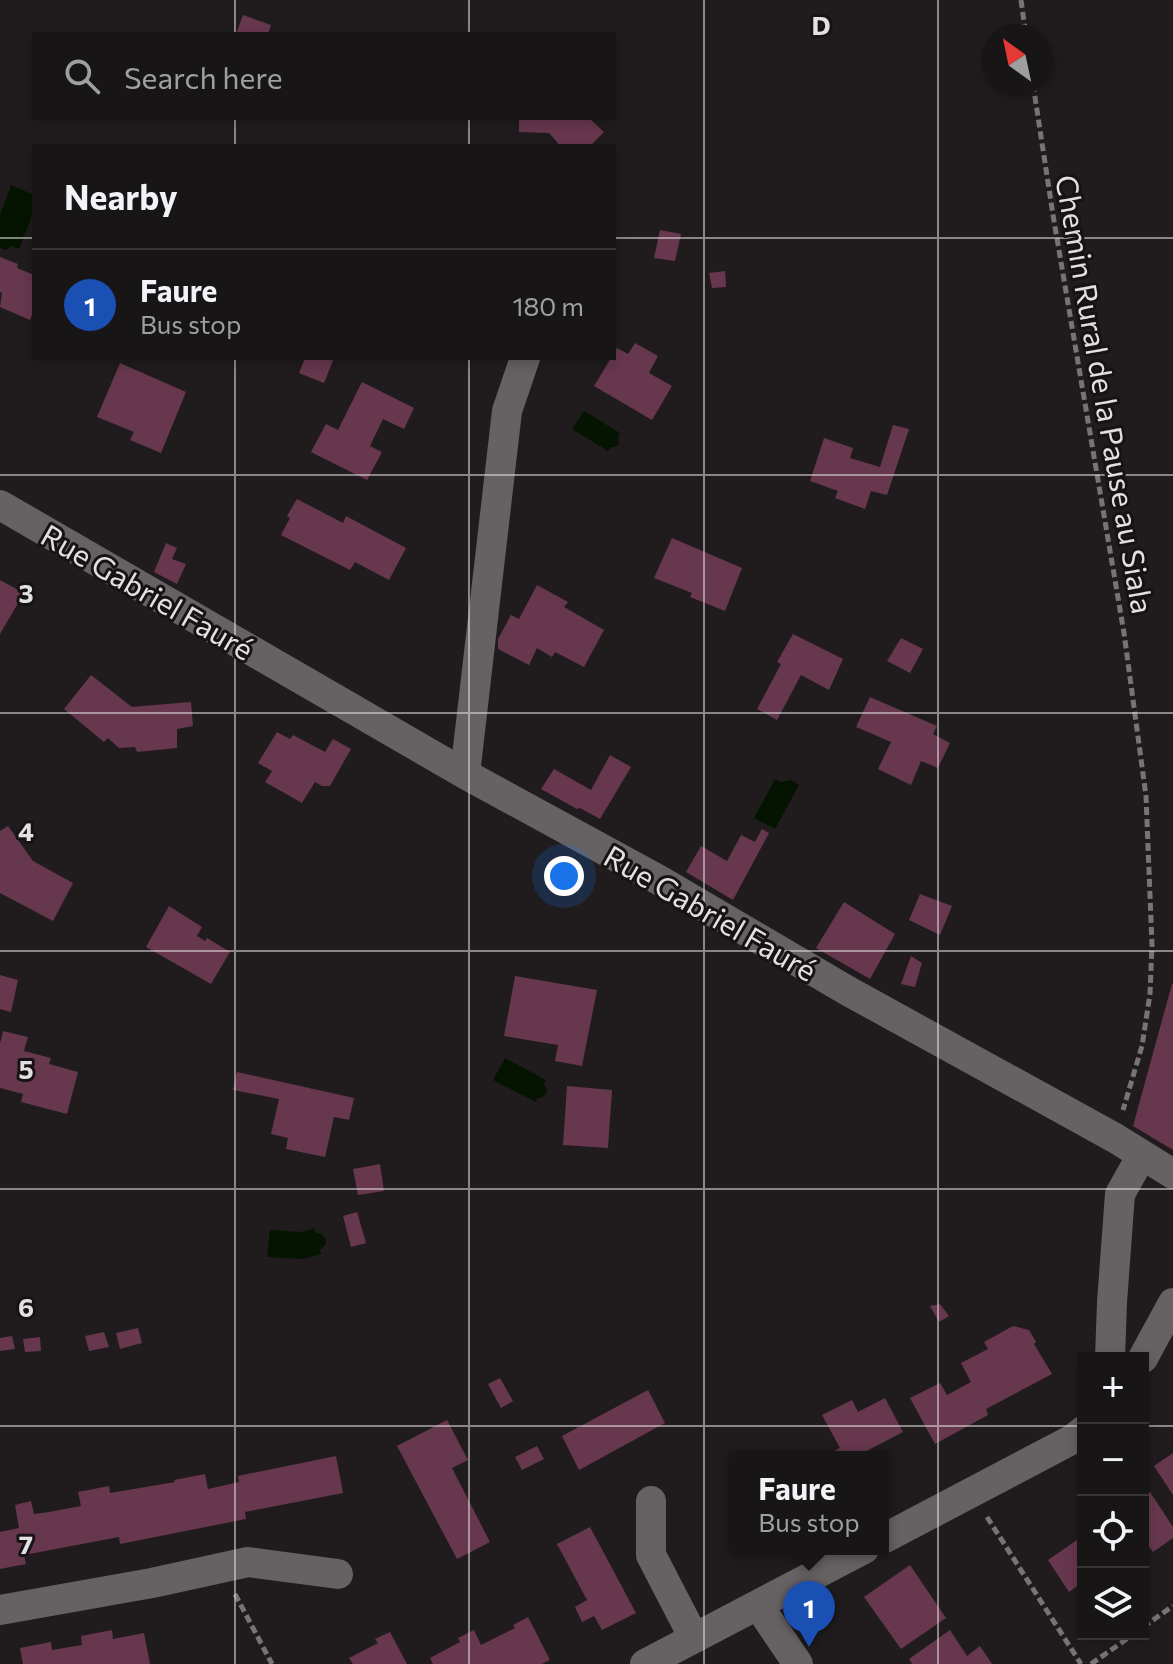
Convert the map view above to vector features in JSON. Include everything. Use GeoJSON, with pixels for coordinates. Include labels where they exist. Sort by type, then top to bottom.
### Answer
{"type":"FeatureCollection","features":[{"type":"Feature","properties":{"kind":"street"},"geometry":{"type":"LineString","coordinates":[[465,774],[507,411],[524,360]]}},
{"type":"Feature","properties":{"kind":"street","name":"Rue Gabriel Fauré"},"geometry":{"type":"LineString","coordinates":[[0,505],[465,774],[659,880],[848,991],[1115,1138],[1173,1174]]}},
{"type":"Feature","properties":{"kind":"street"},"geometry":{"type":"LineString","coordinates":[[1110,1352],[1120,1194],[1142,1155]]}},
{"type":"Feature","properties":{"kind":"street"},"geometry":{"type":"LineString","coordinates":[[1146,1352],[1173,1303]]}},
{"type":"Feature","properties":{"kind":"street"},"geometry":{"type":"LineString","coordinates":[[889,1536],[1077,1436]]}},
{"type":"Feature","properties":{"kind":"street"},"geometry":{"type":"LineString","coordinates":[[651,1501],[651,1555],[694,1638]]}},
{"type":"Feature","properties":{"kind":"street"},"geometry":{"type":"LineString","coordinates":[[645,1664],[853,1555]]}},
{"type":"Feature","properties":{"kind":"street"},"geometry":{"type":"LineString","coordinates":[[0,1610],[248,1562],[338,1574]]}},
{"type":"Feature","properties":{"kind":"street"},"geometry":{"type":"LineString","coordinates":[[758,1605],[798,1664]]}},
{"type":"Feature","properties":{"kind":"path"},"geometry":{"type":"LineString","coordinates":[[1021,0],[1024,24]]}},
{"type":"Feature","properties":{"kind":"path","name":"Chemin Rural de la Pause au Siala"},"geometry":{"type":"LineString","coordinates":[[1035,96],[1124,633],[1146,796],[1152,945],[1150,994],[1142,1046],[1115,1138]]}},
{"type":"Feature","properties":{"kind":"path"},"geometry":{"type":"LineString","coordinates":[[971,1493],[1081,1664]]}},
{"type":"Feature","properties":{"kind":"path"},"geometry":{"type":"LineString","coordinates":[[221,1568],[272,1664]]}},
{"type":"Feature","properties":{"kind":"path"},"geometry":{"type":"LineString","coordinates":[[1149,1623],[1173,1606]]}},
{"type":"Feature","properties":{"kind":"path"},"geometry":{"type":"LineString","coordinates":[[1091,1664],[1125,1640]]}},
{"type":"Feature","properties":{"kind":"shaded area"},"geometry":{"type":"Polygon","coordinates":[[[11,185],[32,194],[32,216],[19,249],[11,246],[6,250],[0,248],[0,215],[11,185]]]}},
{"type":"Feature","properties":{"kind":"shaded area"},"geometry":{"type":"Polygon","coordinates":[[[584,411],[620,433],[616,447],[608,451],[572,429],[584,411]]]}},
{"type":"Feature","properties":{"kind":"shaded area"},"geometry":{"type":"Polygon","coordinates":[[[775,779],[781,782],[791,780],[799,785],[775,829],[754,818],[775,779]]]}},
{"type":"Feature","properties":{"kind":"shaded area"},"geometry":{"type":"Polygon","coordinates":[[[505,1058],[546,1080],[544,1096],[537,1098],[536,1102],[493,1080],[505,1058]]]}},
{"type":"Feature","properties":{"kind":"shaded area"},"geometry":{"type":"Polygon","coordinates":[[[314,1228],[326,1240],[321,1254],[303,1259],[267,1257],[270,1230],[304,1232],[314,1228]]]}},
{"type":"Feature","properties":{"kind":"building"},"geometry":{"type":"Polygon","coordinates":[[[243,15],[271,25],[269,32],[237,32],[243,15]]]}},
{"type":"Feature","properties":{"kind":"building"},"geometry":{"type":"Polygon","coordinates":[[[519,120],[591,120],[604,132],[592,144],[557,144],[549,133],[519,132],[519,120]]]}},
{"type":"Feature","properties":{"kind":"building"},"geometry":{"type":"Polygon","coordinates":[[[660,230],[681,234],[675,261],[654,258],[660,230]]]}},
{"type":"Feature","properties":{"kind":"building"},"geometry":{"type":"Polygon","coordinates":[[[0,257],[32,274],[30,320],[0,307],[0,257]]]}},
{"type":"Feature","properties":{"kind":"building"},"geometry":{"type":"Polygon","coordinates":[[[725,271],[726,287],[712,288],[709,273],[725,271]]]}},
{"type":"Feature","properties":{"kind":"building"},"geometry":{"type":"Polygon","coordinates":[[[635,343],[658,356],[649,373],[672,386],[652,420],[594,386],[610,360],[616,360],[617,348],[628,354],[635,343]]]}},
{"type":"Feature","properties":{"kind":"building"},"geometry":{"type":"Polygon","coordinates":[[[304,360],[333,360],[324,383],[299,373],[304,360]]]}},
{"type":"Feature","properties":{"kind":"building"},"geometry":{"type":"Polygon","coordinates":[[[120,363],[186,392],[161,453],[130,440],[134,432],[97,417],[120,363]]]}},
{"type":"Feature","properties":{"kind":"building"},"geometry":{"type":"Polygon","coordinates":[[[362,382],[414,408],[404,429],[383,419],[370,446],[382,452],[367,480],[311,452],[326,424],[338,430],[362,382]]]}},
{"type":"Feature","properties":{"kind":"building"},"geometry":{"type":"Polygon","coordinates":[[[893,425],[909,429],[887,495],[871,491],[865,509],[835,498],[838,491],[810,481],[824,438],[853,448],[850,458],[880,467],[893,425]]]}},
{"type":"Feature","properties":{"kind":"building"},"geometry":{"type":"Polygon","coordinates":[[[297,499],[343,523],[346,516],[406,548],[389,580],[355,562],[350,570],[281,535],[297,499]]]}},
{"type":"Feature","properties":{"kind":"building"},"geometry":{"type":"Polygon","coordinates":[[[672,538],[742,568],[725,611],[690,597],[692,593],[654,578],[672,538]]]}},
{"type":"Feature","properties":{"kind":"building"},"geometry":{"type":"Polygon","coordinates":[[[166,543],[177,548],[172,559],[186,564],[177,584],[154,572],[166,543]]]}},
{"type":"Feature","properties":{"kind":"building"},"geometry":{"type":"Polygon","coordinates":[[[0,580],[24,593],[0,634],[0,580]]]}},
{"type":"Feature","properties":{"kind":"building"},"geometry":{"type":"Polygon","coordinates":[[[537,585],[568,602],[564,607],[604,630],[584,667],[555,652],[552,657],[537,648],[529,665],[498,649],[498,639],[511,615],[519,619],[537,585]]]}},
{"type":"Feature","properties":{"kind":"building"},"geometry":{"type":"Polygon","coordinates":[[[793,634],[843,659],[829,690],[801,675],[777,720],[757,709],[793,634]]]}},
{"type":"Feature","properties":{"kind":"building"},"geometry":{"type":"Polygon","coordinates":[[[901,638],[923,649],[910,673],[887,661],[901,638]]]}},
{"type":"Feature","properties":{"kind":"building"},"geometry":{"type":"Polygon","coordinates":[[[91,675],[132,707],[191,702],[193,726],[177,729],[177,748],[137,752],[135,747],[119,748],[108,738],[104,742],[64,709],[91,675]]]}},
{"type":"Feature","properties":{"kind":"building"},"geometry":{"type":"Polygon","coordinates":[[[870,697],[937,726],[933,734],[950,743],[938,768],[921,761],[911,785],[878,769],[891,742],[856,727],[870,697]]]}},
{"type":"Feature","properties":{"kind":"building"},"geometry":{"type":"Polygon","coordinates":[[[277,732],[290,739],[293,735],[325,752],[333,739],[351,749],[330,786],[315,782],[302,803],[265,782],[272,771],[258,763],[277,732]]]}},
{"type":"Feature","properties":{"kind":"building"},"geometry":{"type":"Polygon","coordinates":[[[610,755],[631,767],[600,819],[541,789],[554,769],[591,790],[610,755]]]}},
{"type":"Feature","properties":{"kind":"building"},"geometry":{"type":"Polygon","coordinates":[[[8,826],[33,861],[73,883],[53,921],[0,893],[0,831],[8,826]]]}},
{"type":"Feature","properties":{"kind":"building"},"geometry":{"type":"Polygon","coordinates":[[[762,829],[769,833],[733,900],[686,872],[701,846],[727,861],[741,835],[755,842],[762,829]]]}},
{"type":"Feature","properties":{"kind":"building"},"geometry":{"type":"Polygon","coordinates":[[[920,894],[952,906],[940,935],[909,920],[920,894]]]}},
{"type":"Feature","properties":{"kind":"building"},"geometry":{"type":"Polygon","coordinates":[[[844,902],[895,934],[870,979],[816,948],[844,902]]]}},
{"type":"Feature","properties":{"kind":"building"},"geometry":{"type":"Polygon","coordinates":[[[169,906],[202,927],[197,936],[205,941],[207,938],[230,952],[211,984],[146,947],[169,906]]]}},
{"type":"Feature","properties":{"kind":"building"},"geometry":{"type":"Polygon","coordinates":[[[911,956],[922,963],[915,987],[901,984],[911,956]]]}},
{"type":"Feature","properties":{"kind":"building"},"geometry":{"type":"Polygon","coordinates":[[[0,975],[18,980],[11,1012],[0,1009],[0,975]]]}},
{"type":"Feature","properties":{"kind":"building"},"geometry":{"type":"Polygon","coordinates":[[[515,976],[597,990],[582,1066],[555,1061],[558,1045],[504,1036],[515,976]]]}},
{"type":"Feature","properties":{"kind":"building"},"geometry":{"type":"Polygon","coordinates":[[[1173,984],[1173,1150],[1133,1126],[1173,984]]]}},
{"type":"Feature","properties":{"kind":"building"},"geometry":{"type":"Polygon","coordinates":[[[3,1031],[28,1037],[24,1051],[51,1058],[49,1064],[78,1072],[67,1114],[21,1102],[23,1094],[0,1088],[3,1031]]]}},
{"type":"Feature","properties":{"kind":"building"},"geometry":{"type":"Polygon","coordinates":[[[237,1072],[354,1098],[349,1120],[334,1117],[325,1157],[286,1149],[288,1138],[271,1134],[279,1099],[233,1090],[237,1072]]]}},
{"type":"Feature","properties":{"kind":"building"},"geometry":{"type":"Polygon","coordinates":[[[567,1086],[612,1090],[608,1148],[563,1145],[567,1086]]]}},
{"type":"Feature","properties":{"kind":"building"},"geometry":{"type":"Polygon","coordinates":[[[380,1164],[384,1191],[358,1195],[353,1169],[380,1164]]]}},
{"type":"Feature","properties":{"kind":"building"},"geometry":{"type":"Polygon","coordinates":[[[357,1212],[366,1243],[351,1247],[343,1216],[357,1212]]]}},
{"type":"Feature","properties":{"kind":"building"},"geometry":{"type":"Polygon","coordinates":[[[940,1304],[949,1316],[939,1322],[930,1306],[940,1304]]]}},
{"type":"Feature","properties":{"kind":"building"},"geometry":{"type":"Polygon","coordinates":[[[1013,1326],[1029,1330],[1052,1374],[986,1409],[988,1415],[935,1444],[910,1398],[940,1383],[947,1395],[971,1382],[961,1363],[988,1349],[984,1342],[1013,1326]]]}},
{"type":"Feature","properties":{"kind":"building"},"geometry":{"type":"Polygon","coordinates":[[[138,1328],[142,1343],[120,1349],[116,1333],[138,1328]]]}},
{"type":"Feature","properties":{"kind":"building"},"geometry":{"type":"Polygon","coordinates":[[[104,1332],[109,1347],[89,1351],[85,1336],[104,1332]]]}},
{"type":"Feature","properties":{"kind":"building"},"geometry":{"type":"Polygon","coordinates":[[[12,1336],[15,1349],[0,1351],[0,1338],[12,1336]]]}},
{"type":"Feature","properties":{"kind":"building"},"geometry":{"type":"Polygon","coordinates":[[[40,1337],[41,1351],[25,1352],[23,1339],[40,1337]]]}},
{"type":"Feature","properties":{"kind":"building"},"geometry":{"type":"Polygon","coordinates":[[[500,1378],[513,1401],[501,1408],[488,1384],[500,1378]]]}},
{"type":"Feature","properties":{"kind":"building"},"geometry":{"type":"Polygon","coordinates":[[[648,1390],[665,1423],[579,1470],[562,1436],[648,1390]]]}},
{"type":"Feature","properties":{"kind":"building"},"geometry":{"type":"Polygon","coordinates":[[[885,1398],[903,1432],[867,1451],[834,1451],[840,1448],[822,1415],[852,1400],[858,1412],[885,1398]]]}},
{"type":"Feature","properties":{"kind":"building"},"geometry":{"type":"Polygon","coordinates":[[[447,1420],[468,1460],[452,1468],[490,1542],[457,1559],[397,1446],[447,1420]]]}},
{"type":"Feature","properties":{"kind":"building"},"geometry":{"type":"Polygon","coordinates":[[[537,1446],[544,1459],[522,1470],[515,1457],[537,1446]]]}},
{"type":"Feature","properties":{"kind":"building"},"geometry":{"type":"Polygon","coordinates":[[[1173,1453],[1173,1495],[1154,1466],[1173,1453]]]}},
{"type":"Feature","properties":{"kind":"building"},"geometry":{"type":"Polygon","coordinates":[[[336,1456],[343,1493],[245,1512],[246,1519],[120,1544],[119,1537],[24,1555],[26,1564],[0,1569],[0,1532],[19,1528],[15,1505],[31,1501],[34,1514],[49,1512],[81,1506],[78,1492],[109,1486],[110,1493],[205,1474],[208,1489],[239,1482],[238,1476],[336,1456]]]}},
{"type":"Feature","properties":{"kind":"building"},"geometry":{"type":"Polygon","coordinates":[[[1149,1493],[1173,1527],[1173,1538],[1153,1552],[1149,1546],[1149,1493]]]}},
{"type":"Feature","properties":{"kind":"building"},"geometry":{"type":"Polygon","coordinates":[[[590,1527],[636,1613],[602,1630],[594,1616],[582,1622],[575,1607],[587,1600],[557,1544],[590,1527]]]}},
{"type":"Feature","properties":{"kind":"building"},"geometry":{"type":"Polygon","coordinates":[[[1077,1540],[1077,1586],[1069,1592],[1048,1560],[1077,1540]]]}},
{"type":"Feature","properties":{"kind":"building"},"geometry":{"type":"Polygon","coordinates":[[[910,1565],[946,1618],[901,1649],[864,1597],[910,1565]]]}},
{"type":"Feature","properties":{"kind":"building"},"geometry":{"type":"Polygon","coordinates":[[[528,1617],[550,1660],[542,1664],[433,1664],[430,1658],[460,1642],[458,1638],[474,1630],[481,1645],[515,1628],[513,1625],[528,1617]]]}},
{"type":"Feature","properties":{"kind":"building"},"geometry":{"type":"Polygon","coordinates":[[[112,1630],[113,1639],[144,1633],[150,1664],[23,1664],[20,1648],[51,1642],[52,1650],[82,1645],[81,1636],[112,1630]]]}},
{"type":"Feature","properties":{"kind":"building"},"geometry":{"type":"Polygon","coordinates":[[[950,1630],[967,1656],[980,1646],[992,1664],[912,1664],[909,1659],[950,1630]]]}},
{"type":"Feature","properties":{"kind":"building"},"geometry":{"type":"Polygon","coordinates":[[[390,1632],[407,1664],[353,1664],[349,1658],[378,1643],[375,1639],[390,1632]]]}},
{"type":"Feature","properties":{"kind":"place","name":"Faure"},"geometry":{"type":"Point","coordinates":[809,1647]}}]}
